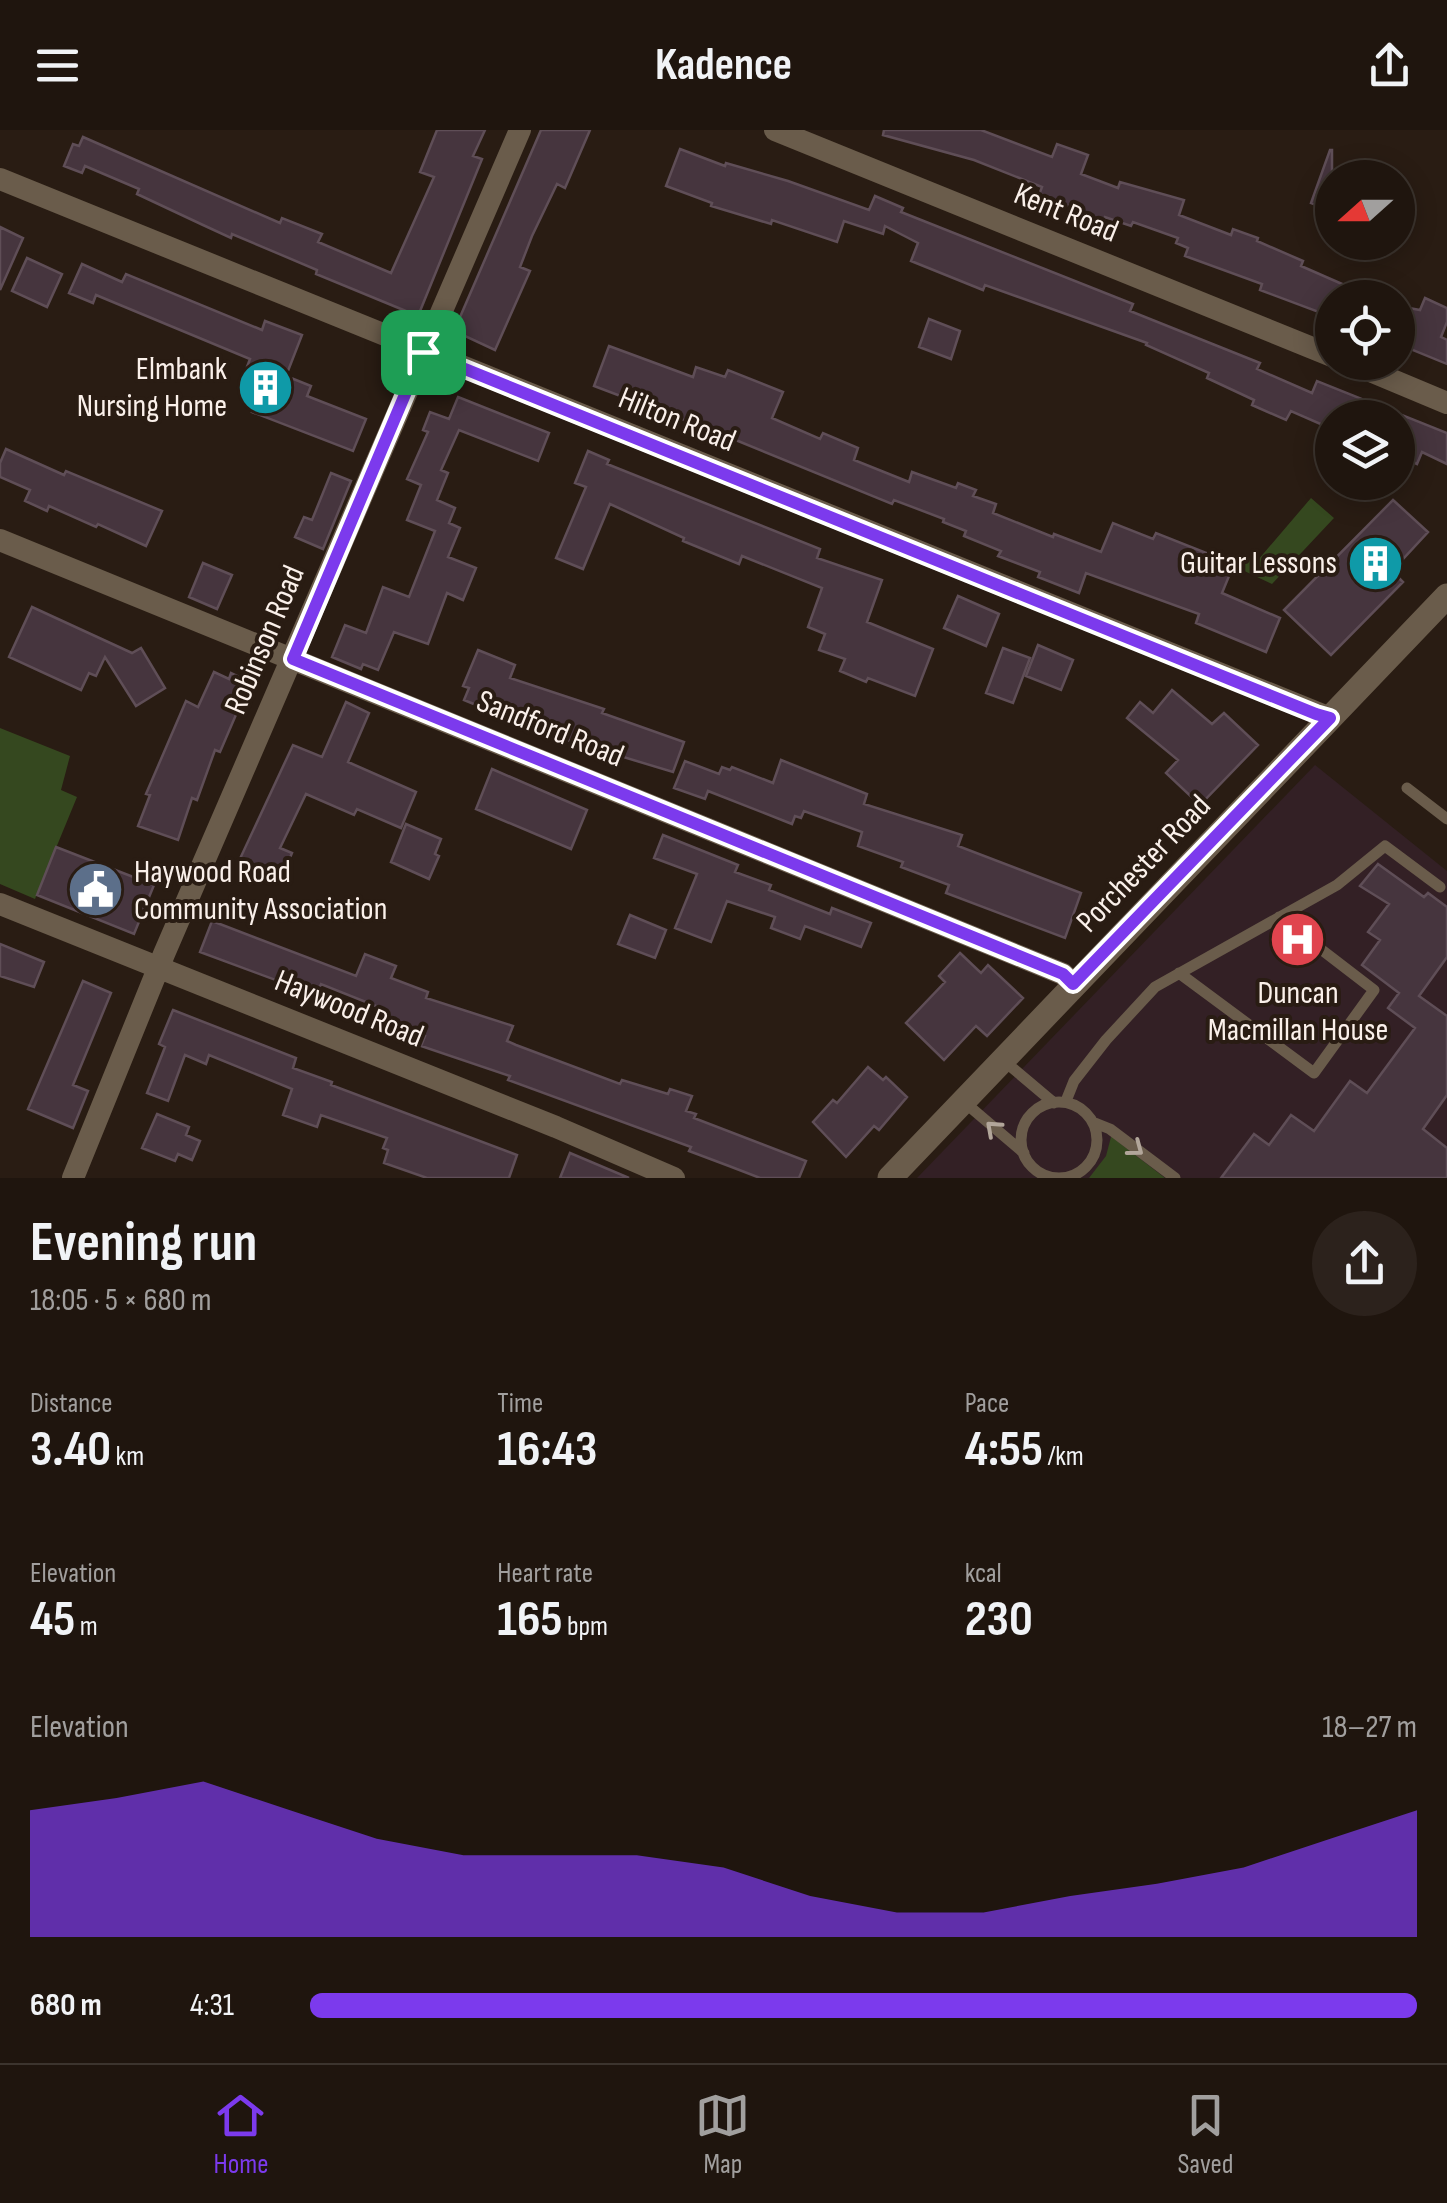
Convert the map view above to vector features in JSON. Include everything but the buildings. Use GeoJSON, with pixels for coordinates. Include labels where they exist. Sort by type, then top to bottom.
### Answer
{"type":"FeatureCollection","features":[{"type":"Feature","properties":{"kind":"street","name":"Robinson Road"},"geometry":{"type":"LineString","coordinates":[[73,1178],[158,968],[520,130]]}},
{"type":"Feature","properties":{"kind":"street","name":"Kent Road"},"geometry":{"type":"LineString","coordinates":[[775,130],[1315,349]]}},
{"type":"Feature","properties":{"kind":"street","name":"Hilton Road"},"geometry":{"type":"LineString","coordinates":[[0,179],[1330,718]]}},
{"type":"Feature","properties":{"kind":"street"},"geometry":{"type":"LineString","coordinates":[[1392,380],[1447,403]]}},
{"type":"Feature","properties":{"kind":"street","name":"Sandford Road"},"geometry":{"type":"LineString","coordinates":[[0,540],[1063,974],[1073,984]]}},
{"type":"Feature","properties":{"kind":"street","name":"Porchester Road"},"geometry":{"type":"LineString","coordinates":[[890,1178],[1447,596]]}},
{"type":"Feature","properties":{"kind":"street","name":"Haywood Road"},"geometry":{"type":"LineString","coordinates":[[0,904],[674,1178]]}},
{"type":"Feature","properties":{"kind":"lane"},"geometry":{"type":"LineString","coordinates":[[1407,788],[1447,819]]}},
{"type":"Feature","properties":{"kind":"lane"},"geometry":{"type":"LineString","coordinates":[[1024,1153],[1022,1132],[1028,1118],[1039,1108],[1060,1102],[1106,1040],[1156,987],[1337,885],[1385,846],[1440,887]]}},
{"type":"Feature","properties":{"kind":"lane"},"geometry":{"type":"LineString","coordinates":[[1180,974],[1314,1073],[1374,990],[1278,917]]}},
{"type":"Feature","properties":{"kind":"lane"},"geometry":{"type":"LineString","coordinates":[[1003,1060],[1060,1102],[1086,1111],[1096,1124],[1110,1129],[1175,1178]]}},
{"type":"Feature","properties":{"kind":"lane"},"geometry":{"type":"LineString","coordinates":[[963,1101],[1024,1153],[1038,1172],[1052,1178],[1068,1177],[1083,1170],[1093,1157],[1096,1124]]}},
{"type":"Feature","properties":{"kind":"shaded area","name":"Duncan Macmillan House"},"geometry":{"type":"Polygon","coordinates":[[[1315,765],[1447,871],[1447,1178],[917,1178],[1315,765]]]}},
{"type":"Feature","properties":{"kind":"green space"},"geometry":{"type":"Polygon","coordinates":[[[1311,498],[1334,518],[1272,584],[1238,568],[1245,556],[1258,560],[1311,498]]]}},
{"type":"Feature","properties":{"kind":"green space"},"geometry":{"type":"Polygon","coordinates":[[[0,728],[70,756],[61,790],[77,797],[35,899],[0,884],[0,728]]]}},
{"type":"Feature","properties":{"kind":"green space"},"geometry":{"type":"Polygon","coordinates":[[[1111,1137],[1165,1178],[1089,1178],[1106,1156],[1111,1137]]]}},
{"type":"Feature","properties":{"kind":"place","name":"Elmbank Nursing Home"},"geometry":{"type":"Point","coordinates":[266,387]}},
{"type":"Feature","properties":{"kind":"place","name":"Guitar Lessons"},"geometry":{"type":"Point","coordinates":[1376,563]}},
{"type":"Feature","properties":{"kind":"place","name":"Haywood Road Community Association"},"geometry":{"type":"Point","coordinates":[95,890]}},
{"type":"Feature","properties":{"kind":"place","name":"Duncan Macmillan House"},"geometry":{"type":"Point","coordinates":[1298,939]}},
{"type":"Feature","properties":{"kind":"route"},"geometry":{"type":"LineString","coordinates":[[423,352],[1330,718],[1073,984],[1063,974],[293,659],[423,352]]}}]}
